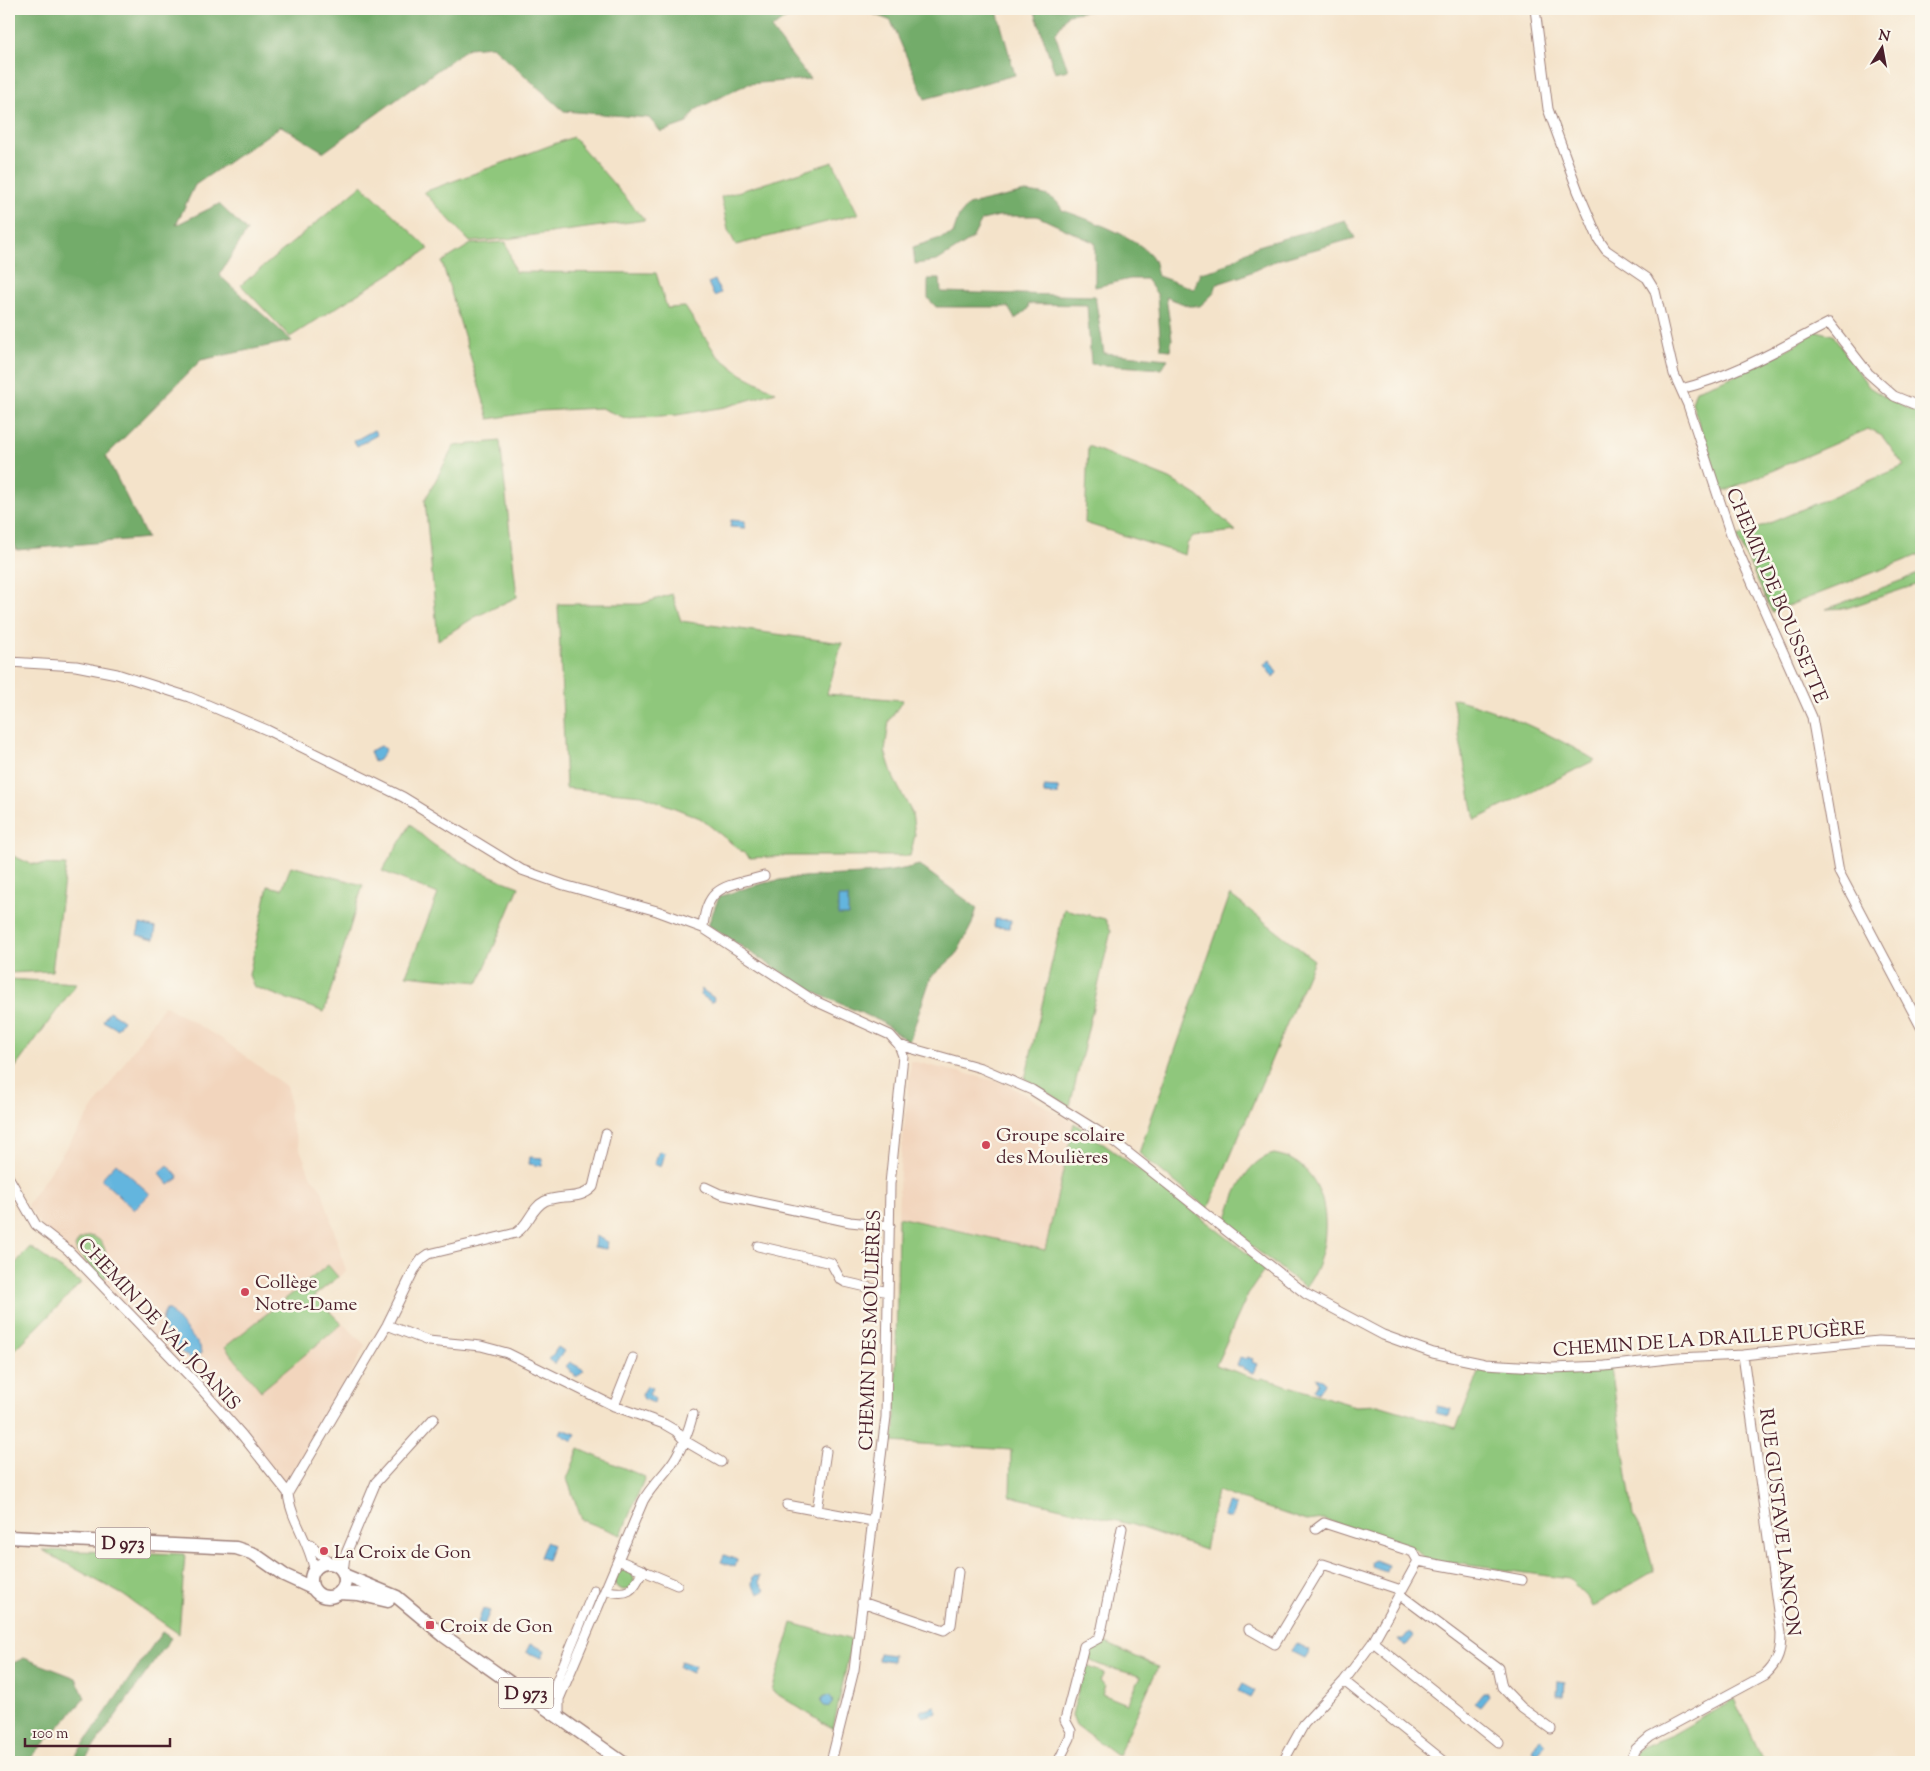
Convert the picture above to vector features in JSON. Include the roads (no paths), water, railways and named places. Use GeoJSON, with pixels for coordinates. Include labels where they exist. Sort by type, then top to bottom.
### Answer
{"type":"FeatureCollection","features":[{"type":"Feature","properties":{"kind":"main road","name":"D 973"},"geometry":{"type":"LineString","coordinates":[[9,1537],[236,1548],[254,1554],[278,1570],[312,1588]]}},
{"type":"Feature","properties":{"kind":"main road"},"geometry":{"type":"LineString","coordinates":[[278,1570],[301,1572],[314,1569],[321,1564],[330,1563],[344,1574],[344,1585],[339,1593],[333,1596],[321,1596],[312,1588],[310,1578],[314,1569]]}},
{"type":"Feature","properties":{"kind":"main road","name":"D 973"},"geometry":{"type":"LineString","coordinates":[[344,1574],[397,1597],[430,1625]]}},
{"type":"Feature","properties":{"kind":"main road","name":"D 973"},"geometry":{"type":"LineString","coordinates":[[339,1593],[376,1597],[406,1610],[430,1625],[622,1762]]}},
{"type":"Feature","properties":{"kind":"street","name":"CHEMIN DE BOUSSETTE"},"geometry":{"type":"LineString","coordinates":[[1535,9],[1544,93],[1568,166],[1599,240],[1606,250],[1647,278],[1655,292],[1670,360],[1731,535],[1812,717],[1839,872],[1921,1027]]}},
{"type":"Feature","properties":{"kind":"street"},"geometry":{"type":"LineString","coordinates":[[1681,389],[1706,383],[1760,360],[1828,323],[1868,373],[1894,396],[1921,407]]}},
{"type":"Feature","properties":{"kind":"street"},"geometry":{"type":"LineString","coordinates":[[9,662],[76,666],[109,672],[189,697],[267,730],[403,797],[522,870],[564,885],[657,911],[703,928],[813,1000],[890,1035],[899,1045]]}},
{"type":"Feature","properties":{"kind":"street"},"geometry":{"type":"LineString","coordinates":[[703,928],[706,904],[716,892],[764,876]]}},
{"type":"Feature","properties":{"kind":"street","name":"CHEMIN DES MOULIÈRES"},"geometry":{"type":"LineString","coordinates":[[831,1762],[854,1670],[886,1417],[890,1184],[903,1056],[899,1045]]}},
{"type":"Feature","properties":{"kind":"street","name":"CHEMIN DE LA DRAILLE PUGÈRE"},"geometry":{"type":"LineString","coordinates":[[899,1045],[981,1068],[1032,1090],[1112,1140],[1306,1294],[1383,1335],[1433,1352],[1492,1365],[1552,1368],[1605,1366],[1677,1358],[1743,1355],[1878,1341],[1921,1343]]}},
{"type":"Feature","properties":{"kind":"street"},"geometry":{"type":"LineString","coordinates":[[314,1569],[312,1553],[292,1512],[288,1493],[387,1325],[414,1270],[429,1254],[516,1233],[522,1229],[538,1205],[547,1200],[587,1193],[593,1187],[606,1134]]}},
{"type":"Feature","properties":{"kind":"street","name":"CHEMIN DE VAL JOANIS"},"geometry":{"type":"LineString","coordinates":[[9,1178],[36,1225],[64,1246],[197,1384],[242,1435],[288,1493]]}},
{"type":"Feature","properties":{"kind":"street"},"geometry":{"type":"LineString","coordinates":[[705,1187],[720,1194],[850,1222],[890,1226]]}},
{"type":"Feature","properties":{"kind":"street"},"geometry":{"type":"LineString","coordinates":[[758,1246],[831,1263],[840,1279],[845,1282],[888,1292]]}},
{"type":"Feature","properties":{"kind":"street"},"geometry":{"type":"LineString","coordinates":[[387,1325],[428,1341],[481,1346],[507,1353],[614,1406],[664,1424],[676,1431],[685,1441],[721,1462]]}},
{"type":"Feature","properties":{"kind":"street","name":"RUE GUSTAVE LANÇON"},"geometry":{"type":"LineString","coordinates":[[1630,1762],[1636,1749],[1650,1738],[1765,1675],[1775,1665],[1781,1651],[1781,1633],[1743,1355]]}},
{"type":"Feature","properties":{"kind":"street"},"geometry":{"type":"LineString","coordinates":[[614,1406],[634,1358]]}},
{"type":"Feature","properties":{"kind":"street"},"geometry":{"type":"LineString","coordinates":[[559,1716],[559,1699],[650,1487],[675,1459],[685,1441],[693,1414]]}},
{"type":"Feature","properties":{"kind":"street"},"geometry":{"type":"LineString","coordinates":[[344,1574],[344,1556],[376,1482],[434,1418]]}},
{"type":"Feature","properties":{"kind":"street"},"geometry":{"type":"LineString","coordinates":[[817,1510],[826,1451]]}},
{"type":"Feature","properties":{"kind":"street"},"geometry":{"type":"LineString","coordinates":[[787,1505],[872,1521]]}},
{"type":"Feature","properties":{"kind":"street"},"geometry":{"type":"LineString","coordinates":[[1316,1528],[1324,1523],[1376,1539],[1414,1552],[1418,1562]]}},
{"type":"Feature","properties":{"kind":"street"},"geometry":{"type":"LineString","coordinates":[[1058,1762],[1070,1738],[1071,1731],[1065,1720],[1084,1646],[1098,1638],[1102,1628],[1122,1528]]}},
{"type":"Feature","properties":{"kind":"street"},"geometry":{"type":"LineString","coordinates":[[306,1538],[330,1563],[344,1556]]}},
{"type":"Feature","properties":{"kind":"street"},"geometry":{"type":"LineString","coordinates":[[618,1560],[677,1585]]}},
{"type":"Feature","properties":{"kind":"street"},"geometry":{"type":"LineString","coordinates":[[1418,1562],[1522,1580]]}},
{"type":"Feature","properties":{"kind":"street"},"geometry":{"type":"LineString","coordinates":[[1283,1762],[1304,1724],[1344,1681],[1373,1642],[1418,1562]]}},
{"type":"Feature","properties":{"kind":"street"},"geometry":{"type":"LineString","coordinates":[[1249,1629],[1275,1644],[1323,1564],[1400,1592],[1498,1668],[1502,1687],[1522,1708],[1551,1730]]}},
{"type":"Feature","properties":{"kind":"street"},"geometry":{"type":"LineString","coordinates":[[605,1590],[619,1594],[629,1592],[635,1586],[642,1570]]}},
{"type":"Feature","properties":{"kind":"street"},"geometry":{"type":"LineString","coordinates":[[862,1602],[944,1630],[951,1625],[958,1572]]}},
{"type":"Feature","properties":{"kind":"street"},"geometry":{"type":"LineString","coordinates":[[555,1694],[556,1683],[594,1590]]}},
{"type":"Feature","properties":{"kind":"street"},"geometry":{"type":"LineString","coordinates":[[1373,1642],[1499,1743]]}},
{"type":"Feature","properties":{"kind":"street"},"geometry":{"type":"LineString","coordinates":[[1344,1681],[1445,1762]]}},
{"type":"Feature","properties":{"kind":"street"},"geometry":{"type":"LineString","coordinates":[[544,1706],[565,1686]]}},
{"type":"Feature","properties":{"kind":"water"},"geometry":{"type":"Polygon","coordinates":[[[715,280],[721,293],[714,296],[708,283],[715,280]]]}},
{"type":"Feature","properties":{"kind":"water"},"geometry":{"type":"Polygon","coordinates":[[[374,430],[377,435],[357,446],[354,441],[374,430]]]}},
{"type":"Feature","properties":{"kind":"water"},"geometry":{"type":"Polygon","coordinates":[[[731,520],[745,521],[745,528],[730,527],[731,520]]]}},
{"type":"Feature","properties":{"kind":"water"},"geometry":{"type":"Polygon","coordinates":[[[1270,660],[1277,673],[1273,677],[1264,665],[1270,660]]]}},
{"type":"Feature","properties":{"kind":"water"},"geometry":{"type":"Polygon","coordinates":[[[380,746],[386,749],[379,760],[374,762],[370,751],[380,746]]]}},
{"type":"Feature","properties":{"kind":"water"},"geometry":{"type":"Polygon","coordinates":[[[1044,787],[1058,788],[1058,795],[1044,794],[1044,787]]]}},
{"type":"Feature","properties":{"kind":"water"},"geometry":{"type":"Polygon","coordinates":[[[838,897],[848,897],[848,915],[838,915],[838,897]]]}},
{"type":"Feature","properties":{"kind":"water"},"geometry":{"type":"Polygon","coordinates":[[[995,919],[1011,920],[1010,928],[994,927],[995,919]]]}},
{"type":"Feature","properties":{"kind":"water"},"geometry":{"type":"Polygon","coordinates":[[[140,924],[156,928],[154,939],[137,935],[140,924]]]}},
{"type":"Feature","properties":{"kind":"water"},"geometry":{"type":"Polygon","coordinates":[[[701,989],[714,998],[713,1002],[701,995],[701,989]]]}},
{"type":"Feature","properties":{"kind":"water"},"geometry":{"type":"Polygon","coordinates":[[[109,1011],[123,1020],[117,1029],[103,1021],[109,1011]]]}},
{"type":"Feature","properties":{"kind":"water"},"geometry":{"type":"Polygon","coordinates":[[[659,1151],[665,1153],[661,1167],[654,1164],[659,1151]]]}},
{"type":"Feature","properties":{"kind":"water"},"geometry":{"type":"Polygon","coordinates":[[[530,1157],[543,1158],[542,1166],[529,1164],[530,1157]]]}},
{"type":"Feature","properties":{"kind":"water"},"geometry":{"type":"Polygon","coordinates":[[[116,1163],[150,1194],[134,1210],[101,1179],[116,1163]]]}},
{"type":"Feature","properties":{"kind":"water"},"geometry":{"type":"Polygon","coordinates":[[[168,1165],[179,1178],[169,1185],[159,1173],[168,1165]]]}},
{"type":"Feature","properties":{"kind":"water"},"geometry":{"type":"Polygon","coordinates":[[[595,1236],[608,1242],[606,1249],[594,1247],[595,1236]]]}},
{"type":"Feature","properties":{"kind":"water"},"geometry":{"type":"Polygon","coordinates":[[[166,1310],[169,1310],[200,1346],[201,1353],[192,1360],[180,1351],[177,1354],[173,1350],[176,1346],[164,1330],[162,1320],[166,1310]]]}},
{"type":"Feature","properties":{"kind":"water"},"geometry":{"type":"Polygon","coordinates":[[[558,1347],[564,1351],[555,1364],[549,1360],[558,1347]]]}},
{"type":"Feature","properties":{"kind":"water"},"geometry":{"type":"Polygon","coordinates":[[[1240,1357],[1253,1359],[1252,1362],[1257,1364],[1253,1373],[1237,1365],[1240,1357]]]}},
{"type":"Feature","properties":{"kind":"water"},"geometry":{"type":"Polygon","coordinates":[[[570,1362],[584,1370],[578,1376],[575,1376],[566,1366],[570,1362]]]}},
{"type":"Feature","properties":{"kind":"water"},"geometry":{"type":"Polygon","coordinates":[[[1316,1377],[1322,1379],[1324,1383],[1318,1393],[1314,1390],[1318,1383],[1316,1377]]]}},
{"type":"Feature","properties":{"kind":"water"},"geometry":{"type":"Polygon","coordinates":[[[647,1386],[652,1388],[649,1394],[655,1399],[654,1403],[644,1399],[642,1395],[647,1386]]]}},
{"type":"Feature","properties":{"kind":"water"},"geometry":{"type":"Polygon","coordinates":[[[1437,1406],[1451,1409],[1449,1416],[1435,1413],[1437,1406]]]}},
{"type":"Feature","properties":{"kind":"water"},"geometry":{"type":"Polygon","coordinates":[[[562,1429],[576,1434],[573,1441],[560,1434],[562,1429]]]}},
{"type":"Feature","properties":{"kind":"water"},"geometry":{"type":"Polygon","coordinates":[[[1228,1503],[1235,1505],[1231,1519],[1224,1517],[1228,1503]]]}},
{"type":"Feature","properties":{"kind":"water"},"geometry":{"type":"Polygon","coordinates":[[[546,1542],[553,1545],[547,1560],[540,1557],[546,1542]]]}},
{"type":"Feature","properties":{"kind":"water"},"geometry":{"type":"Polygon","coordinates":[[[724,1555],[737,1560],[735,1567],[721,1562],[724,1555]]]}},
{"type":"Feature","properties":{"kind":"water"},"geometry":{"type":"Polygon","coordinates":[[[1375,1560],[1388,1565],[1386,1572],[1372,1567],[1371,1562],[1375,1560]]]}},
{"type":"Feature","properties":{"kind":"water"},"geometry":{"type":"Polygon","coordinates":[[[753,1576],[760,1576],[759,1582],[765,1590],[759,1594],[752,1585],[753,1576]]]}},
{"type":"Feature","properties":{"kind":"water"},"geometry":{"type":"Polygon","coordinates":[[[483,1609],[490,1611],[484,1625],[478,1622],[483,1609]]]}},
{"type":"Feature","properties":{"kind":"water"},"geometry":{"type":"Polygon","coordinates":[[[1409,1632],[1414,1636],[1405,1647],[1398,1639],[1403,1639],[1409,1632]]]}},
{"type":"Feature","properties":{"kind":"water"},"geometry":{"type":"Polygon","coordinates":[[[1296,1643],[1310,1650],[1305,1658],[1291,1651],[1296,1643]]]}},
{"type":"Feature","properties":{"kind":"water"},"geometry":{"type":"Polygon","coordinates":[[[530,1644],[545,1650],[542,1658],[526,1652],[530,1644]]]}},
{"type":"Feature","properties":{"kind":"water"},"geometry":{"type":"Polygon","coordinates":[[[879,1653],[893,1655],[892,1662],[878,1660],[879,1653]]]}},
{"type":"Feature","properties":{"kind":"water"},"geometry":{"type":"Polygon","coordinates":[[[681,1661],[695,1666],[692,1673],[679,1667],[681,1661]]]}},
{"type":"Feature","properties":{"kind":"water"},"geometry":{"type":"Polygon","coordinates":[[[1558,1681],[1565,1682],[1564,1696],[1557,1696],[1558,1681]]]}},
{"type":"Feature","properties":{"kind":"water"},"geometry":{"type":"Polygon","coordinates":[[[1242,1684],[1255,1691],[1251,1698],[1238,1691],[1242,1684]]]}},
{"type":"Feature","properties":{"kind":"water"},"geometry":{"type":"Polygon","coordinates":[[[1483,1692],[1487,1692],[1489,1696],[1480,1707],[1474,1703],[1483,1692]]]}},
{"type":"Feature","properties":{"kind":"water"},"geometry":{"type":"Polygon","coordinates":[[[827,1695],[833,1701],[827,1707],[821,1701],[827,1695]]]}},
{"type":"Feature","properties":{"kind":"water"},"geometry":{"type":"Polygon","coordinates":[[[935,1706],[937,1713],[923,1717],[920,1714],[921,1710],[935,1706]]]}},
{"type":"Feature","properties":{"kind":"water"},"geometry":{"type":"Polygon","coordinates":[[[1540,1738],[1546,1744],[1537,1754],[1532,1750],[1540,1738]]]}},
{"type":"Feature","properties":{"kind":"place","name":"Groupe scolaire des Moulières"},"geometry":{"type":"Point","coordinates":[986,1145]}},
{"type":"Feature","properties":{"kind":"place","name":"Collège Notre-Dame"},"geometry":{"type":"Point","coordinates":[245,1292]}},
{"type":"Feature","properties":{"kind":"place","name":"La Croix de Gon"},"geometry":{"type":"Point","coordinates":[324,1551]}},
{"type":"Feature","properties":{"kind":"place","name":"Croix de Gon"},"geometry":{"type":"Point","coordinates":[430,1625]}}]}
